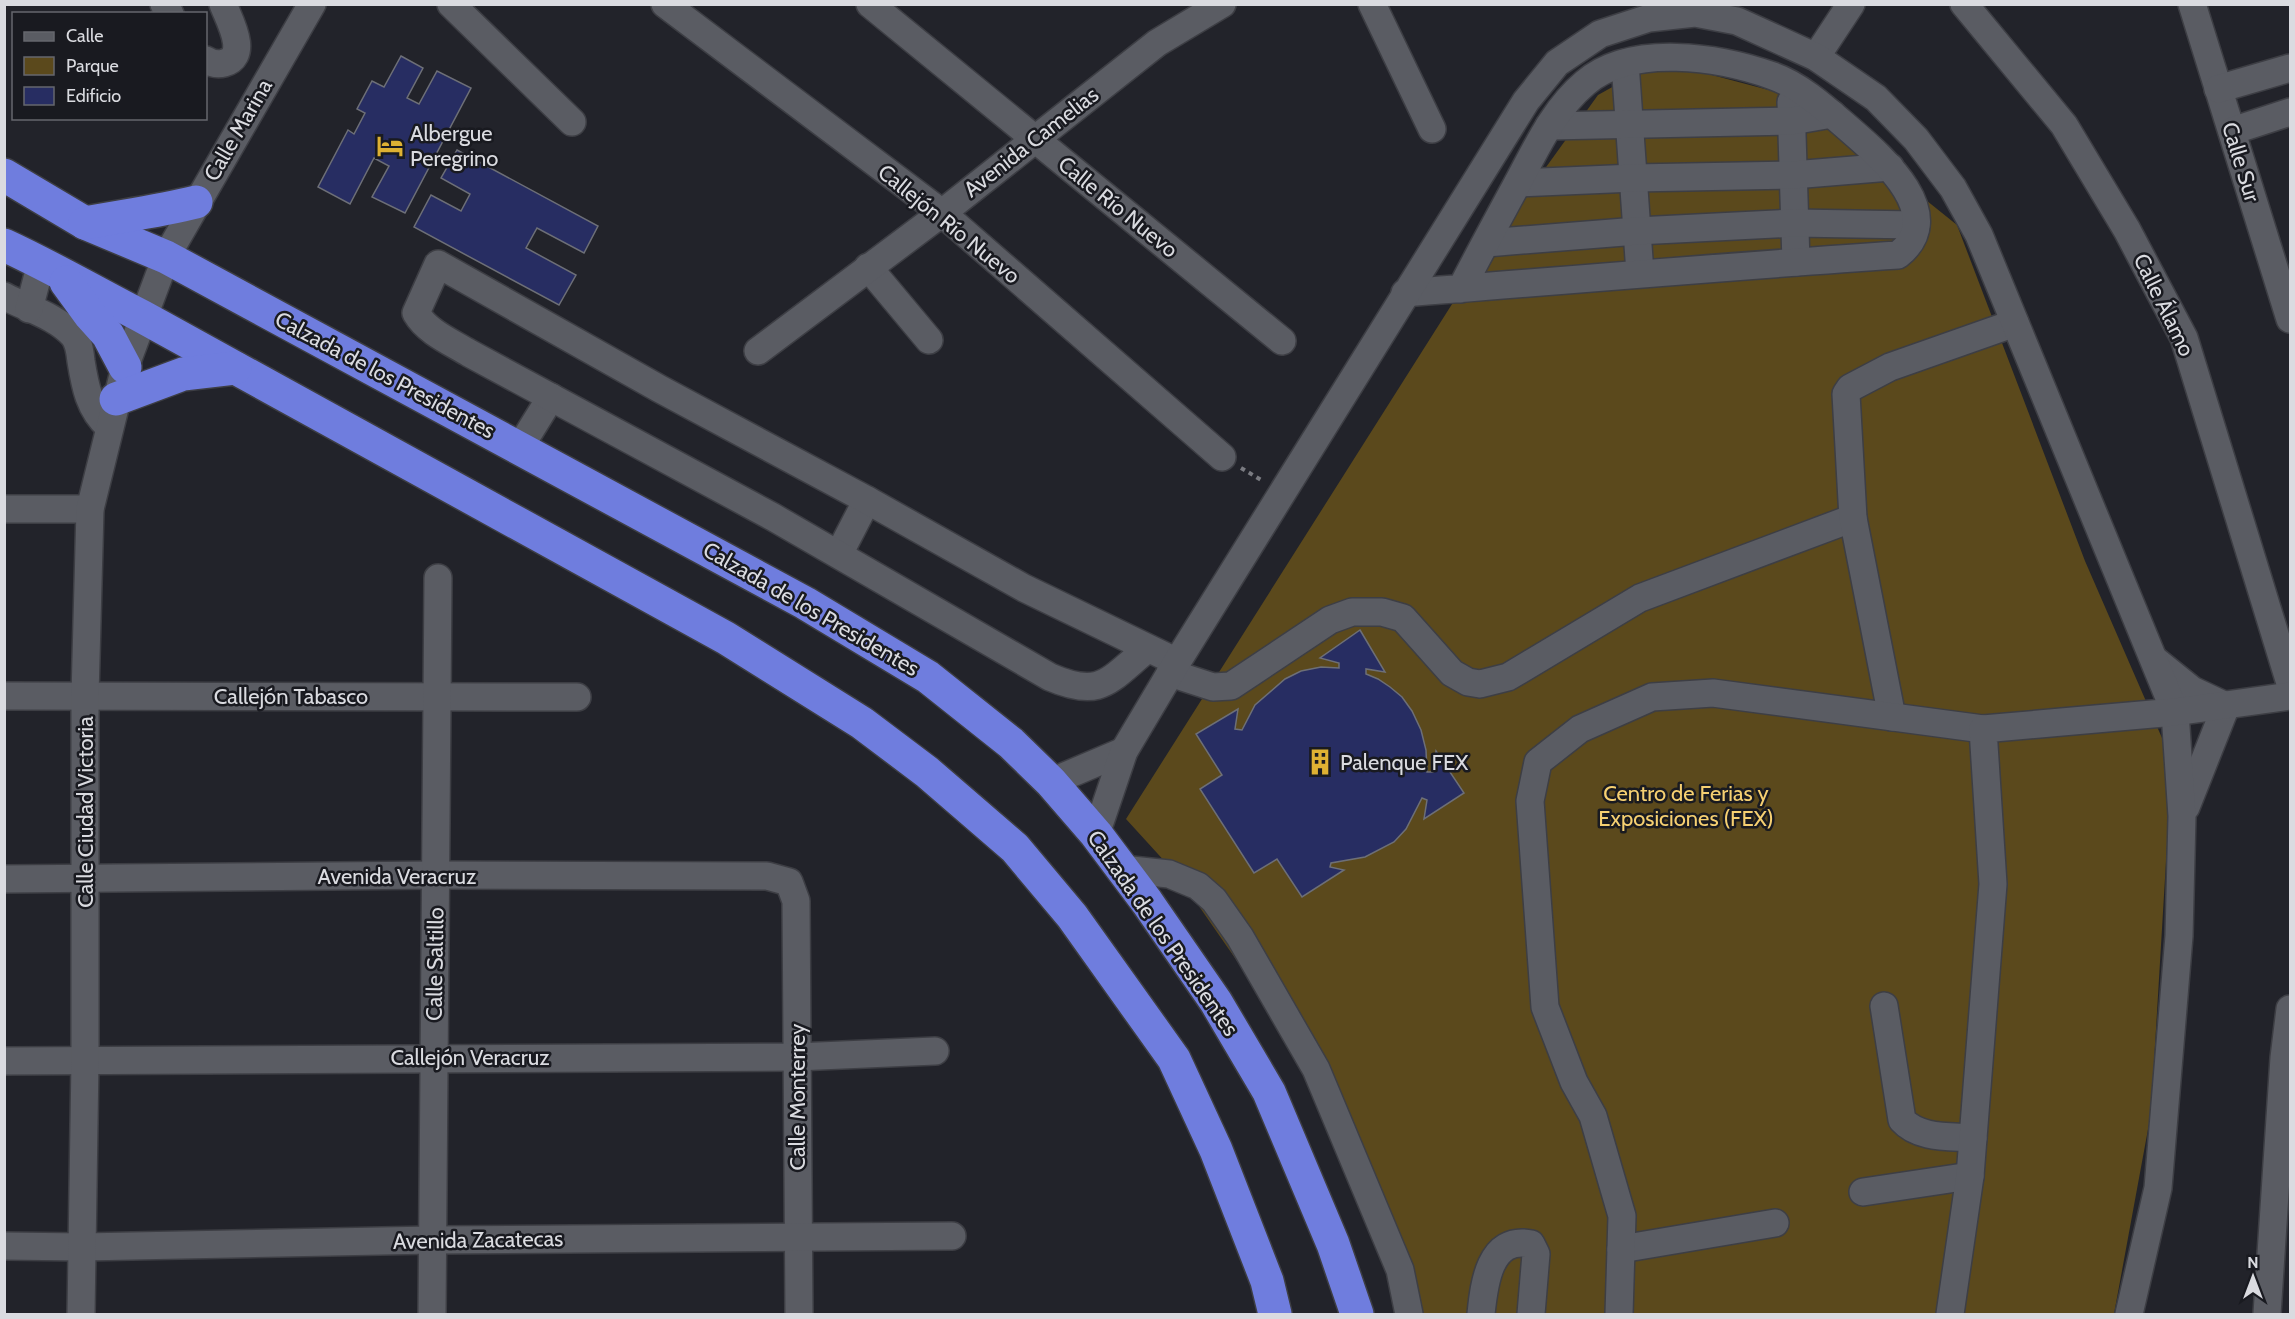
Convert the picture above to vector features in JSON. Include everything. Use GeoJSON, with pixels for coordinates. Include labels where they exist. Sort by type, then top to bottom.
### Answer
{"type":"FeatureCollection","features":[{"type":"Feature","properties":{"kind":"highway","name":"Calzada de los Presidentes"},"geometry":{"type":"LineString","coordinates":[[4,175],[85,223],[166,257],[805,603],[928,677],[1011,743],[1051,782],[1096,834],[1216,1002],[1269,1092],[1334,1244],[1357,1314]]}},
{"type":"Feature","properties":{"kind":"highway"},"geometry":{"type":"LineString","coordinates":[[85,223],[196,202]]}},
{"type":"Feature","properties":{"kind":"highway"},"geometry":{"type":"LineString","coordinates":[[4,245],[143,317],[726,638],[862,723],[927,772],[1015,848],[1072,916],[1174,1059],[1216,1150],[1267,1281],[1275,1314]]}},
{"type":"Feature","properties":{"kind":"highway"},"geometry":{"type":"LineString","coordinates":[[52,269],[108,335],[125,367]]}},
{"type":"Feature","properties":{"kind":"highway"},"geometry":{"type":"LineString","coordinates":[[113,413],[183,374],[235,368]]}},
{"type":"Feature","properties":{"kind":"street"},"geometry":{"type":"LineString","coordinates":[[207,60],[219,64],[227,63],[236,53],[235,35],[223,4]]}},
{"type":"Feature","properties":{"kind":"street"},"geometry":{"type":"LineString","coordinates":[[451,4],[572,122]]}},
{"type":"Feature","properties":{"kind":"street","name":"Callejón Río Nuevo"},"geometry":{"type":"LineString","coordinates":[[665,4],[942,213],[1222,457]]}},
{"type":"Feature","properties":{"kind":"street","name":"Calle Río Nuevo"},"geometry":{"type":"LineString","coordinates":[[870,4],[1282,341]]}},
{"type":"Feature","properties":{"kind":"street","name":"Avenida Camelias"},"geometry":{"type":"LineString","coordinates":[[758,351],[942,213],[1157,43],[1222,4]]}},
{"type":"Feature","properties":{"kind":"street"},"geometry":{"type":"LineString","coordinates":[[1372,4],[1432,129]]}},
{"type":"Feature","properties":{"kind":"street"},"geometry":{"type":"LineString","coordinates":[[1816,57],[1851,4]]}},
{"type":"Feature","properties":{"kind":"street","name":"Calle Álamo"},"geometry":{"type":"LineString","coordinates":[[1964,4],[2064,125],[2127,230],[2184,338],[2290,682]]}},
{"type":"Feature","properties":{"kind":"street","name":"Calle Sur"},"geometry":{"type":"LineString","coordinates":[[2192,4],[2290,319]]}},
{"type":"Feature","properties":{"kind":"street","name":"Calle Marina"},"geometry":{"type":"LineString","coordinates":[[143,317],[166,257],[301,10]]}},
{"type":"Feature","properties":{"kind":"street"},"geometry":{"type":"LineString","coordinates":[[1096,834],[1124,751],[1281,492],[1526,101],[1557,63],[1600,34],[1649,18],[1695,13],[1737,21],[1816,57],[1876,98],[1916,139],[1953,188],[1979,235],[2175,712],[2182,816],[2179,936],[2158,1188],[2129,1314]]}},
{"type":"Feature","properties":{"kind":"street"},"geometry":{"type":"LineString","coordinates":[[1405,294],[1641,273],[1898,255],[1908,247],[1914,237],[1915,211],[1906,187],[1890,167],[1819,103],[1791,86],[1775,77],[1720,62],[1675,57],[1647,59],[1625,63],[1586,82],[1555,115],[1461,289]]}},
{"type":"Feature","properties":{"kind":"street"},"geometry":{"type":"LineString","coordinates":[[1625,63],[1641,273]]}},
{"type":"Feature","properties":{"kind":"street"},"geometry":{"type":"LineString","coordinates":[[2218,89],[2290,68]]}},
{"type":"Feature","properties":{"kind":"street"},"geometry":{"type":"LineString","coordinates":[[1791,86],[1796,262]]}},
{"type":"Feature","properties":{"kind":"street"},"geometry":{"type":"LineString","coordinates":[[2232,132],[2290,112]]}},
{"type":"Feature","properties":{"kind":"street"},"geometry":{"type":"LineString","coordinates":[[1549,126],[1792,121],[1832,114]]}},
{"type":"Feature","properties":{"kind":"street"},"geometry":{"type":"LineString","coordinates":[[1518,183],[1793,175],[1890,167]]}},
{"type":"Feature","properties":{"kind":"street"},"geometry":{"type":"LineString","coordinates":[[1486,243],[1637,231],[1795,223],[1916,225]]}},
{"type":"Feature","properties":{"kind":"street"},"geometry":{"type":"LineString","coordinates":[[1147,649],[1102,685],[1088,688],[1071,686],[1050,676],[773,516],[470,353],[422,323],[416,313],[438,264],[660,389],[867,500],[1024,588],[1147,649],[1174,668],[1214,687],[1231,686],[1330,621],[1353,612],[1372,612],[1403,618],[1452,674],[1468,682],[1480,684],[1492,682],[1508,677],[1640,598],[1853,518]]}},
{"type":"Feature","properties":{"kind":"street"},"geometry":{"type":"LineString","coordinates":[[868,267],[929,340]]}},
{"type":"Feature","properties":{"kind":"street"},"geometry":{"type":"LineString","coordinates":[[28,309],[39,271],[52,269]]}},
{"type":"Feature","properties":{"kind":"street"},"geometry":{"type":"LineString","coordinates":[[4,296],[59,324],[73,335],[79,345],[84,383],[98,416],[113,413]]}},
{"type":"Feature","properties":{"kind":"street","name":"Calle Ciudad Victoria"},"geometry":{"type":"LineString","coordinates":[[81,1314],[85,1061],[85,696],[90,509],[125,367],[143,317]]}},
{"type":"Feature","properties":{"kind":"street"},"geometry":{"type":"LineString","coordinates":[[1892,717],[1853,518],[1846,394],[1850,388],[1890,367],[2015,323]]}},
{"type":"Feature","properties":{"kind":"street"},"geometry":{"type":"LineString","coordinates":[[520,447],[551,397]]}},
{"type":"Feature","properties":{"kind":"street"},"geometry":{"type":"LineString","coordinates":[[839,554],[867,500]]}},
{"type":"Feature","properties":{"kind":"street"},"geometry":{"type":"LineString","coordinates":[[4,509],[90,509]]}},
{"type":"Feature","properties":{"kind":"street","name":"Calle Saltillo"},"geometry":{"type":"LineString","coordinates":[[432,1314],[438,578]]}},
{"type":"Feature","properties":{"kind":"street"},"geometry":{"type":"LineString","coordinates":[[2153,658],[2192,690],[2226,706]]}},
{"type":"Feature","properties":{"kind":"street"},"geometry":{"type":"LineString","coordinates":[[1618,1314],[1622,1216],[1593,1116],[1574,1082],[1545,1007],[1530,801],[1538,762],[1580,729],[1652,697],[1713,693],[1983,729],[2175,712],[2290,696]]}},
{"type":"Feature","properties":{"kind":"street","name":"Callejón Tabasco"},"geometry":{"type":"LineString","coordinates":[[4,696],[577,697]]}},
{"type":"Feature","properties":{"kind":"street"},"geometry":{"type":"LineString","coordinates":[[2182,816],[2201,763],[2226,706]]}},
{"type":"Feature","properties":{"kind":"street"},"geometry":{"type":"LineString","coordinates":[[1950,1314],[1970,1176],[1993,884],[1983,729]]}},
{"type":"Feature","properties":{"kind":"street"},"geometry":{"type":"LineString","coordinates":[[1051,782],[1124,751]]}},
{"type":"Feature","properties":{"kind":"street"},"geometry":{"type":"LineString","coordinates":[[1122,869],[1151,870],[1169,874],[1198,886],[1214,900],[1240,937],[1316,1069],[1400,1270],[1409,1314]]}},
{"type":"Feature","properties":{"kind":"street","name":"Avenida Veracruz"},"geometry":{"type":"LineString","coordinates":[[4,879],[435,875],[766,876],[789,882]]}},
{"type":"Feature","properties":{"kind":"street","name":"Calle Monterrey"},"geometry":{"type":"LineString","coordinates":[[789,882],[796,901],[799,1314]]}},
{"type":"Feature","properties":{"kind":"street"},"geometry":{"type":"LineString","coordinates":[[1884,1006],[1902,1120],[1909,1128],[1919,1132],[1973,1138]]}},
{"type":"Feature","properties":{"kind":"street"},"geometry":{"type":"LineString","coordinates":[[2267,1314],[2284,1058],[2290,1009]]}},
{"type":"Feature","properties":{"kind":"street","name":"Callejón Veracruz"},"geometry":{"type":"LineString","coordinates":[[4,1061],[796,1056],[935,1051]]}},
{"type":"Feature","properties":{"kind":"street"},"geometry":{"type":"LineString","coordinates":[[1863,1192],[1970,1176]]}},
{"type":"Feature","properties":{"kind":"street"},"geometry":{"type":"LineString","coordinates":[[1621,1249],[1775,1222]]}},
{"type":"Feature","properties":{"kind":"street","name":"Avenida Zacatecas"},"geometry":{"type":"LineString","coordinates":[[4,1246],[83,1247],[432,1240],[952,1236]]}},
{"type":"Feature","properties":{"kind":"street"},"geometry":{"type":"LineString","coordinates":[[1481,1314],[1484,1285],[1493,1259],[1512,1244],[1522,1242],[1531,1244],[1536,1254],[1531,1314]]}},
{"type":"Feature","properties":{"kind":"path"},"geometry":{"type":"LineString","coordinates":[[1222,457],[1281,492]]}},
{"type":"Feature","properties":{"kind":"green space","name":"Centro de Ferias y Exposiciones (FEX)"},"geometry":{"type":"Polygon","coordinates":[[[1659,61],[1799,98],[1957,225],[2085,561],[2172,761],[2151,1113],[2114,1314],[1401,1314],[1367,1182],[1260,994],[1178,876],[1126,819],[1485,252],[1598,95],[1659,61]]]}},
{"type":"Feature","properties":{"kind":"building","name":"Albergue Peregrino"},"geometry":{"type":"Polygon","coordinates":[[[401,56],[423,68],[407,98],[419,104],[437,71],[471,88],[405,213],[372,197],[389,166],[374,158],[350,204],[318,187],[348,130],[354,134],[365,113],[357,109],[372,81],[384,87],[401,56]]]}},
{"type":"Feature","properties":{"kind":"building"},"geometry":{"type":"Polygon","coordinates":[[[457,150],[598,226],[584,253],[537,228],[526,248],[576,275],[559,305],[414,227],[431,195],[461,211],[470,194],[441,178],[457,150]]]}},
{"type":"Feature","properties":{"kind":"building","name":"Palenque FEX"},"geometry":{"type":"Polygon","coordinates":[[[1360,630],[1385,672],[1366,669],[1366,674],[1390,687],[1402,697],[1412,711],[1421,730],[1426,750],[1427,772],[1433,772],[1436,751],[1464,793],[1424,819],[1427,800],[1422,798],[1406,829],[1394,842],[1365,857],[1331,863],[1330,867],[1344,870],[1302,897],[1277,859],[1254,873],[1200,789],[1222,775],[1196,734],[1238,709],[1235,729],[1242,730],[1255,705],[1285,679],[1301,671],[1321,667],[1339,668],[1339,663],[1320,658],[1360,630]]]}},
{"type":"Feature","properties":{"kind":"place","name":"Albergue Peregrino"},"geometry":{"type":"Point","coordinates":[390,146]}},
{"type":"Feature","properties":{"kind":"place","name":"Palenque FEX"},"geometry":{"type":"Point","coordinates":[1320,762]}}]}
